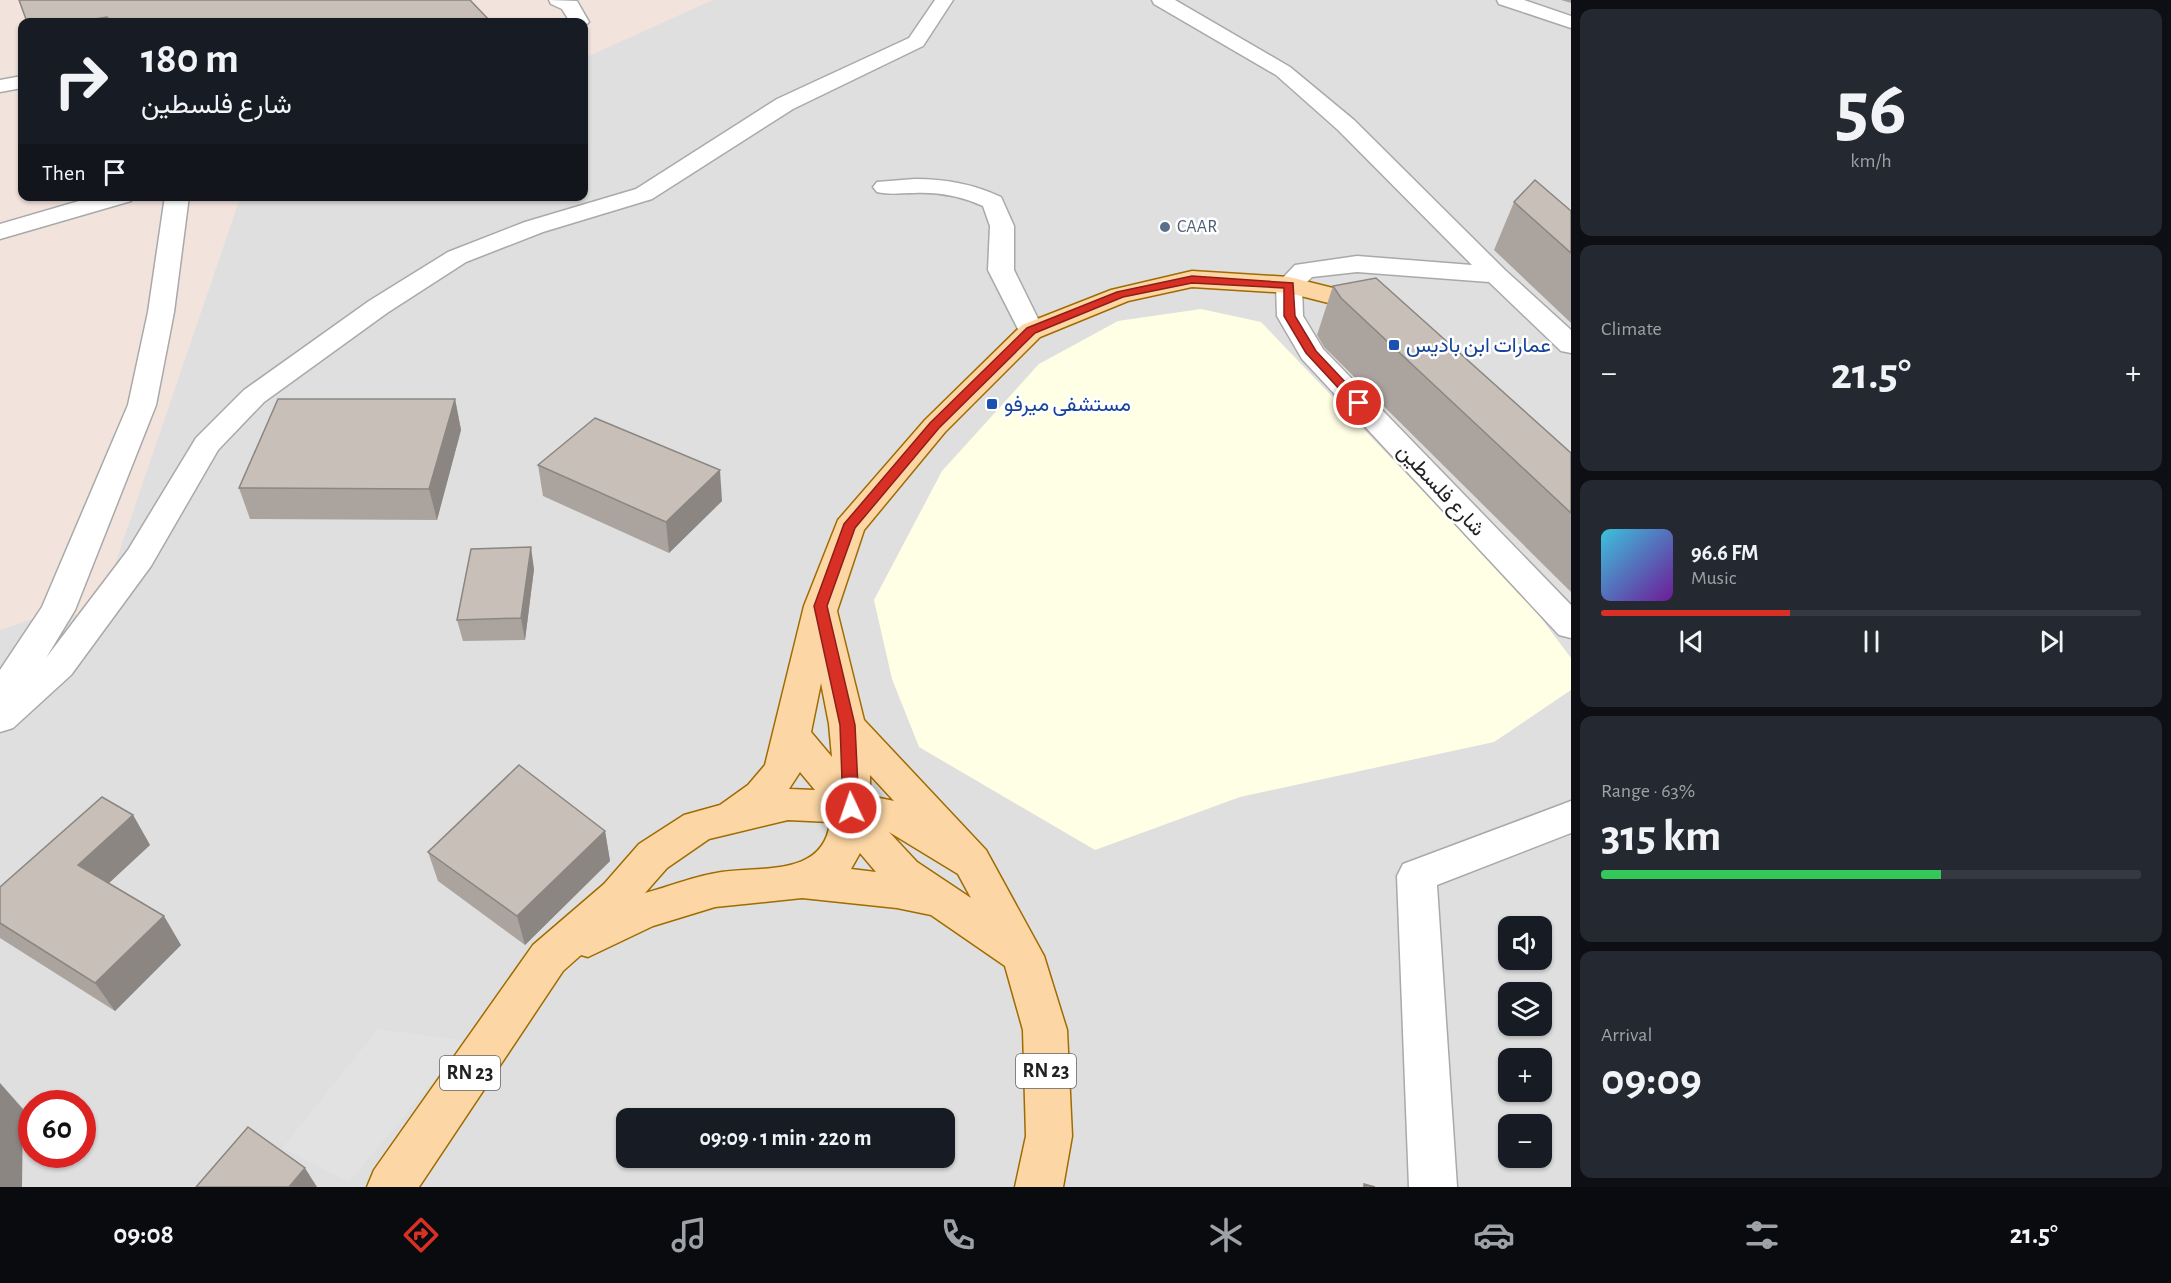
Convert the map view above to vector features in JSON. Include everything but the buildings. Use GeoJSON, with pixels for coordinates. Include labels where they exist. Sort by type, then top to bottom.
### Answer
{"type":"FeatureCollection","features":[{"type":"Feature","properties":{"kind":"main road"},"geometry":{"type":"LineString","coordinates":[[729,819],[761,796],[782,771],[820,606],[849,527],[934,426],[1031,331],[1120,295],[1192,279],[1289,285],[1379,308],[1395,318]]}},
{"type":"Feature","properties":{"kind":"main road"},"geometry":{"type":"LineString","coordinates":[[802,881],[829,867],[843,849],[849,832],[851,808],[847,725],[820,606]]}},
{"type":"Feature","properties":{"kind":"main road"},"geometry":{"type":"LineString","coordinates":[[847,725],[972,862]]}},
{"type":"Feature","properties":{"kind":"main road"},"geometry":{"type":"LineString","coordinates":[[792,735],[851,808],[877,846],[903,874],[942,900]]}},
{"type":"Feature","properties":{"kind":"main road","name":"RN 23"},"geometry":{"type":"LineString","coordinates":[[391,1187],[548,958],[618,896],[653,856],[698,826],[788,804],[851,808],[902,819],[972,862],[1023,956],[1045,1030],[1049,1136],[1039,1187]]}},
{"type":"Feature","properties":{"kind":"main road","name":"RN 23"},"geometry":{"type":"LineString","coordinates":[[548,958],[642,912],[715,890],[802,881],[897,891],[942,900],[1023,956]]}},
{"type":"Feature","properties":{"kind":"street"},"geometry":{"type":"LineString","coordinates":[[558,0],[570,5],[577,18]]}},
{"type":"Feature","properties":{"kind":"street"},"geometry":{"type":"LineString","coordinates":[[0,718],[59,666],[140,558],[206,445],[254,396],[378,307],[457,257],[534,227],[644,194],[786,104],[916,42],[944,0]]}},
{"type":"Feature","properties":{"kind":"street"},"geometry":{"type":"LineString","coordinates":[[1161,0],[1283,71],[1346,125],[1496,275],[1571,345]]}},
{"type":"Feature","properties":{"kind":"street"},"geometry":{"type":"LineString","coordinates":[[1506,0],[1571,22]]}},
{"type":"Feature","properties":{"kind":"street"},"geometry":{"type":"LineString","coordinates":[[0,86],[18,82]]}},
{"type":"Feature","properties":{"kind":"street"},"geometry":{"type":"LineString","coordinates":[[885,187],[939,185],[970,190],[993,202],[1002,226],[1001,270],[1031,331]]}},
{"type":"Feature","properties":{"kind":"street"},"geometry":{"type":"LineString","coordinates":[[0,232],[106,201]]}},
{"type":"Feature","properties":{"kind":"street"},"geometry":{"type":"LineString","coordinates":[[0,694],[24,664],[58,610],[142,405],[161,312],[176,201]]}},
{"type":"Feature","properties":{"kind":"street"},"geometry":{"type":"LineString","coordinates":[[1289,285],[1304,270],[1357,264],[1496,275]]}},
{"type":"Feature","properties":{"kind":"street","name":"شارع فلسطين"},"geometry":{"type":"LineString","coordinates":[[1289,285],[1290,316],[1312,353],[1571,626]]}},
{"type":"Feature","properties":{"kind":"street"},"geometry":{"type":"LineString","coordinates":[[1433,1187],[1417,876],[1571,817]]}},
{"type":"Feature","properties":{"kind":"shaded area"},"geometry":{"type":"Polygon","coordinates":[[[0,0],[1571,0],[1571,1187],[0,1187],[0,0]]]}},
{"type":"Feature","properties":{"kind":"shaded area"},"geometry":{"type":"Polygon","coordinates":[[[0,0],[713,0],[588,56],[588,18],[18,18],[18,201],[239,201],[96,620],[58,610],[0,630],[0,0]]]}},
{"type":"Feature","properties":{"kind":"shaded area"},"geometry":{"type":"Polygon","coordinates":[[[1201,309],[1261,322],[1529,602],[1571,658],[1571,690],[1494,742],[1240,797],[1095,850],[919,747],[892,679],[874,600],[942,471],[1039,364],[1118,321],[1201,309]]]}},
{"type":"Feature","properties":{"kind":"shaded area"},"geometry":{"type":"Polygon","coordinates":[[[378,1029],[467,1041],[349,1182],[282,1148],[378,1029]]]}},
{"type":"Feature","properties":{"kind":"place","name":"CAAR"},"geometry":{"type":"Point","coordinates":[1165,227]}},
{"type":"Feature","properties":{"kind":"place","name":"عمارات ابن باديس"},"geometry":{"type":"Point","coordinates":[1394,345]}},
{"type":"Feature","properties":{"kind":"place","name":"مستشفى ميرفو"},"geometry":{"type":"Point","coordinates":[992,404]}},
{"type":"Feature","properties":{"kind":"route"},"geometry":{"type":"LineString","coordinates":[[851,808],[847,725],[820,606],[849,527],[934,426],[1031,331],[1120,295],[1192,279],[1289,285],[1290,316],[1312,353],[1359,403]]}}]}
